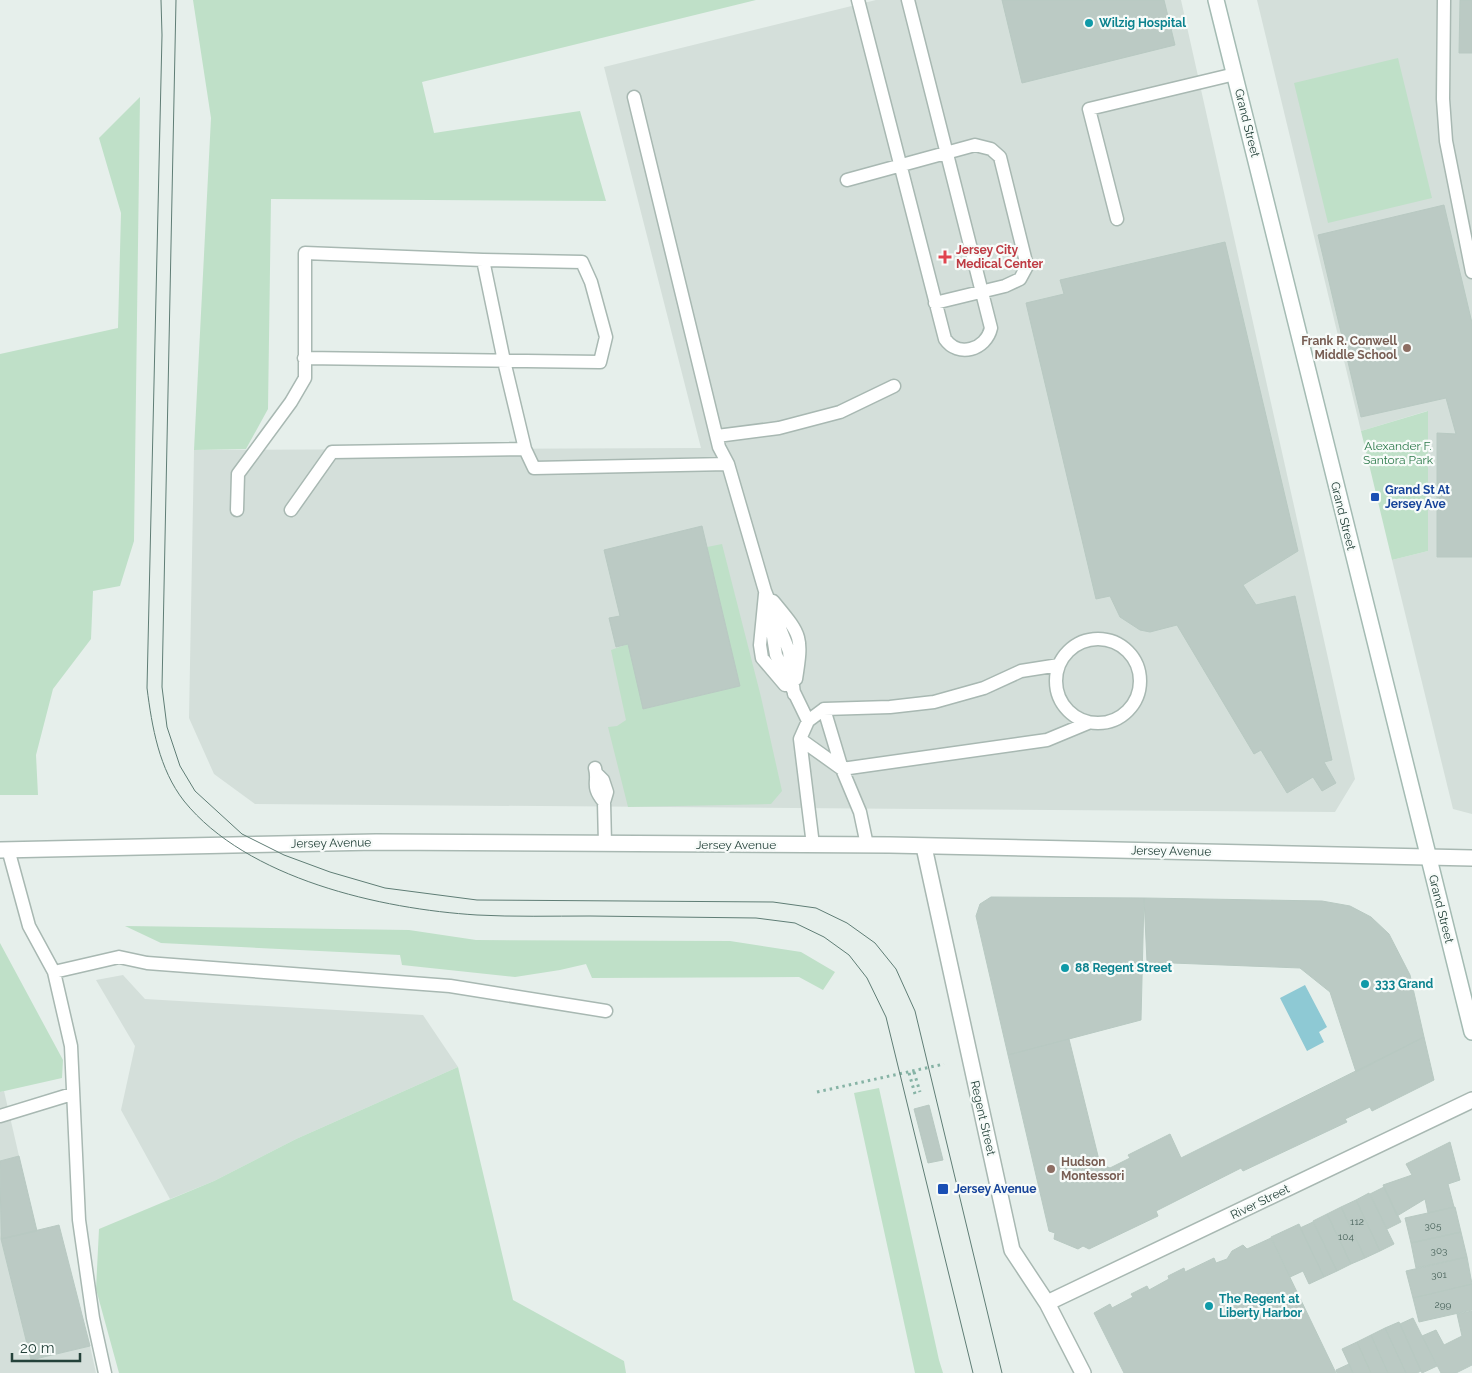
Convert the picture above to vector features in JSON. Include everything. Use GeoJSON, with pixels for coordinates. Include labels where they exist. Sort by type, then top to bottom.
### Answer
{"type":"FeatureCollection","features":[{"type":"Feature","properties":{"kind":"street","name":"Grand Street"},"geometry":{"type":"LineString","coordinates":[[1216,0],[1472,1032]]}},
{"type":"Feature","properties":{"kind":"street","name":"Jersey Avenue"},"geometry":{"type":"LineString","coordinates":[[4,850],[376,842],[867,845],[1472,858]]}},
{"type":"Feature","properties":{"kind":"street","name":"Regent Street"},"geometry":{"type":"LineString","coordinates":[[924,846],[1012,1250],[1047,1303],[1083,1373]]}},
{"type":"Feature","properties":{"kind":"street","name":"River Street"},"geometry":{"type":"LineString","coordinates":[[1047,1303],[1472,1100]]}},
{"type":"Feature","properties":{"kind":"lane"},"geometry":{"type":"LineString","coordinates":[[858,0],[945,339],[951,348],[960,351],[983,344],[989,338],[991,328],[908,0]]}},
{"type":"Feature","properties":{"kind":"lane"},"geometry":{"type":"LineString","coordinates":[[1444,0],[1443,99],[1446,140],[1472,272]]}},
{"type":"Feature","properties":{"kind":"lane"},"geometry":{"type":"LineString","coordinates":[[1117,218],[1089,109],[1235,74]]}},
{"type":"Feature","properties":{"kind":"lane"},"geometry":{"type":"LineString","coordinates":[[634,97],[717,436],[728,464],[765,591],[760,645],[762,658],[794,694],[808,721]]}},
{"type":"Feature","properties":{"kind":"lane"},"geometry":{"type":"LineString","coordinates":[[847,180],[975,145],[991,149],[1000,157],[1026,266],[1020,279],[1005,286],[935,303]]}},
{"type":"Feature","properties":{"kind":"lane"},"geometry":{"type":"LineString","coordinates":[[237,510],[238,474],[291,402],[305,378],[304,358],[305,253],[582,262],[591,282],[606,337],[600,362],[304,358]]}},
{"type":"Feature","properties":{"kind":"lane"},"geometry":{"type":"LineString","coordinates":[[483,260],[504,361],[525,448],[534,468],[728,464]]}},
{"type":"Feature","properties":{"kind":"lane"},"geometry":{"type":"LineString","coordinates":[[717,436],[780,428],[840,412],[894,386]]}},
{"type":"Feature","properties":{"kind":"lane"},"geometry":{"type":"LineString","coordinates":[[291,510],[332,452],[525,448]]}},
{"type":"Feature","properties":{"kind":"lane"},"geometry":{"type":"LineString","coordinates":[[765,591],[796,629],[801,648],[794,694]]}},
{"type":"Feature","properties":{"kind":"lane"},"geometry":{"type":"LineString","coordinates":[[1101,639],[1121,646],[1135,661],[1140,674],[1140,688],[1135,702],[1127,712],[1115,720],[1102,724],[1088,723],[1067,711],[1060,700],[1056,683],[1059,665],[1066,654],[1075,646],[1088,640],[1101,639]]}},
{"type":"Feature","properties":{"kind":"lane"},"geometry":{"type":"LineString","coordinates":[[813,845],[800,739],[808,721],[824,709],[934,702],[984,688],[1021,671],[1059,665]]}},
{"type":"Feature","properties":{"kind":"lane"},"geometry":{"type":"LineString","coordinates":[[824,709],[842,769],[860,812],[867,845]]}},
{"type":"Feature","properties":{"kind":"lane"},"geometry":{"type":"LineString","coordinates":[[800,739],[842,769],[1047,740],[1088,723]]}},
{"type":"Feature","properties":{"kind":"lane"},"geometry":{"type":"LineString","coordinates":[[595,769],[603,780],[607,792],[604,802],[605,844]]}},
{"type":"Feature","properties":{"kind":"lane"},"geometry":{"type":"LineString","coordinates":[[4,850],[29,926],[54,972],[71,1046],[79,1220],[93,1318],[105,1373]]}},
{"type":"Feature","properties":{"kind":"lane"},"geometry":{"type":"LineString","coordinates":[[54,972],[119,957],[147,963],[450,986],[606,1011]]}},
{"type":"Feature","properties":{"kind":"lane"},"geometry":{"type":"LineString","coordinates":[[0,1116],[72,1094]]}},
{"type":"Feature","properties":{"kind":"path"},"geometry":{"type":"LineString","coordinates":[[817,1092],[944,1064]]}},
{"type":"Feature","properties":{"kind":"path"},"geometry":{"type":"LineString","coordinates":[[914,1072],[920,1092]]}},
{"type":"Feature","properties":{"kind":"path"},"geometry":{"type":"LineString","coordinates":[[909,1073],[915,1094]]}},
{"type":"Feature","properties":{"kind":"shaded area","name":"Jersey City Medical Center"},"geometry":{"type":"Polygon","coordinates":[[[876,0],[1181,0],[1355,779],[1335,812],[255,804],[214,774],[189,718],[194,450],[701,448],[604,67],[876,0]]]}},
{"type":"Feature","properties":{"kind":"shaded area","name":"Frank R. Conwell Middle School"},"geometry":{"type":"Polygon","coordinates":[[[1257,0],[1472,0],[1472,814],[1453,809],[1392,560],[1428,551],[1427,411],[1361,431],[1257,0]]]}},
{"type":"Feature","properties":{"kind":"shaded area"},"geometry":{"type":"Polygon","coordinates":[[[123,975],[145,999],[423,1015],[458,1067],[296,1139],[214,1181],[170,1199],[121,1110],[135,1046],[96,980],[123,975]]]}},
{"type":"Feature","properties":{"kind":"shaded area"},"geometry":{"type":"Polygon","coordinates":[[[4,1091],[19,1156],[0,1161],[0,1092],[4,1091]]]}},
{"type":"Feature","properties":{"kind":"shaded area"},"geometry":{"type":"Polygon","coordinates":[[[0,1235],[31,1360],[90,1346],[96,1373],[0,1373],[0,1235]]]}},
{"type":"Feature","properties":{"kind":"green space"},"geometry":{"type":"Polygon","coordinates":[[[193,0],[756,0],[422,82],[434,133],[580,111],[606,201],[271,199],[268,409],[246,449],[194,450],[211,118],[193,0]]]}},
{"type":"Feature","properties":{"kind":"green space"},"geometry":{"type":"Polygon","coordinates":[[[1398,58],[1432,198],[1328,223],[1294,83],[1398,58]]]}},
{"type":"Feature","properties":{"kind":"green space"},"geometry":{"type":"Polygon","coordinates":[[[140,97],[134,541],[120,586],[93,591],[91,639],[53,689],[36,755],[38,795],[0,795],[0,354],[118,328],[121,213],[99,138],[140,97]]]}},
{"type":"Feature","properties":{"kind":"green space","name":"Alexander F. Santora Park"},"geometry":{"type":"Polygon","coordinates":[[[1428,411],[1428,551],[1392,560],[1361,431],[1428,411]]]}},
{"type":"Feature","properties":{"kind":"green space"},"geometry":{"type":"Polygon","coordinates":[[[722,544],[761,697],[782,791],[771,804],[628,807],[608,727],[617,726],[626,720],[611,650],[628,644],[644,709],[740,686],[707,547],[722,544]]]}},
{"type":"Feature","properties":{"kind":"green space"},"geometry":{"type":"Polygon","coordinates":[[[125,926],[409,930],[476,940],[730,941],[801,952],[835,972],[823,990],[799,977],[592,978],[586,964],[515,977],[402,965],[400,955],[161,943],[125,926]]]}},
{"type":"Feature","properties":{"kind":"green space"},"geometry":{"type":"Polygon","coordinates":[[[0,943],[63,1060],[62,1078],[0,1092],[0,943]]]}},
{"type":"Feature","properties":{"kind":"green space"},"geometry":{"type":"Polygon","coordinates":[[[458,1067],[513,1300],[624,1361],[626,1373],[119,1373],[96,1289],[99,1229],[214,1181],[296,1139],[458,1067]]]}},
{"type":"Feature","properties":{"kind":"green space"},"geometry":{"type":"Polygon","coordinates":[[[879,1088],[943,1373],[915,1373],[854,1093],[879,1088]]]}},
{"type":"Feature","properties":{"kind":"water"},"geometry":{"type":"Polygon","coordinates":[[[1305,985],[1327,1027],[1319,1032],[1324,1042],[1307,1051],[1280,998],[1305,985]]]}},
{"type":"Feature","properties":{"kind":"building","name":"Wilzig Hospital"},"geometry":{"type":"Polygon","coordinates":[[[1002,0],[1164,0],[1175,45],[1022,83],[1002,0]]]}},
{"type":"Feature","properties":{"kind":"building"},"geometry":{"type":"Polygon","coordinates":[[[1460,0],[1472,0],[1472,53],[1459,53],[1460,0]]]}},
{"type":"Feature","properties":{"kind":"building"},"geometry":{"type":"Polygon","coordinates":[[[1444,205],[1472,323],[1472,557],[1437,557],[1437,433],[1456,434],[1446,398],[1361,417],[1318,235],[1444,205]]]}},
{"type":"Feature","properties":{"kind":"building","name":"Jersey City Medical Center"},"geometry":{"type":"Polygon","coordinates":[[[1225,242],[1298,551],[1243,585],[1256,605],[1295,596],[1332,760],[1324,762],[1336,783],[1322,791],[1313,777],[1287,793],[1261,750],[1254,754],[1177,625],[1150,632],[1140,630],[1120,617],[1110,596],[1096,599],[1026,303],[1064,294],[1060,280],[1225,242]]]}},
{"type":"Feature","properties":{"kind":"building"},"geometry":{"type":"Polygon","coordinates":[[[702,526],[740,686],[643,709],[628,644],[616,647],[609,618],[620,616],[604,550],[702,526]]]}},
{"type":"Feature","properties":{"kind":"building","name":"88 Regent Street"},"geometry":{"type":"Polygon","coordinates":[[[991,897],[1144,898],[1141,1020],[1008,1055],[976,916],[980,904],[991,897]]]}},
{"type":"Feature","properties":{"kind":"building","name":"333 Grand"},"geometry":{"type":"Polygon","coordinates":[[[1144,898],[1322,901],[1350,906],[1371,917],[1389,934],[1410,975],[1424,1037],[1356,1072],[1330,992],[1300,968],[1147,962],[1144,898]]]}},
{"type":"Feature","properties":{"kind":"building"},"geometry":{"type":"Polygon","coordinates":[[[1424,1037],[1434,1080],[1372,1111],[1370,1107],[1345,1119],[1347,1122],[1243,1171],[1241,1168],[1156,1211],[1158,1216],[1089,1249],[1083,1246],[1078,1249],[1054,1239],[1055,1233],[1049,1231],[1008,1055],[1069,1039],[1100,1164],[1110,1168],[1130,1158],[1128,1155],[1170,1134],[1181,1158],[1424,1037]]]}},
{"type":"Feature","properties":{"kind":"building"},"geometry":{"type":"Polygon","coordinates":[[[929,1105],[943,1160],[928,1163],[914,1109],[929,1105]]]}},
{"type":"Feature","properties":{"kind":"building"},"geometry":{"type":"Polygon","coordinates":[[[1450,1142],[1460,1180],[1448,1184],[1454,1207],[1428,1213],[1425,1199],[1397,1216],[1383,1185],[1412,1175],[1406,1164],[1450,1142]]]}},
{"type":"Feature","properties":{"kind":"building"},"geometry":{"type":"Polygon","coordinates":[[[19,1156],[37,1231],[1,1239],[0,1161],[19,1156]]]}},
{"type":"Feature","properties":{"kind":"building"},"geometry":{"type":"Polygon","coordinates":[[[1384,1187],[1401,1222],[1387,1229],[1370,1194],[1384,1187]]]}},
{"type":"Feature","properties":{"kind":"building"},"geometry":{"type":"Polygon","coordinates":[[[1369,1193],[1394,1244],[1380,1251],[1356,1200],[1369,1193]]]}},
{"type":"Feature","properties":{"kind":"building"},"geometry":{"type":"Polygon","coordinates":[[[1356,1200],[1380,1251],[1365,1258],[1341,1207],[1356,1200]]]}},
{"type":"Feature","properties":{"kind":"building"},"geometry":{"type":"Polygon","coordinates":[[[1341,1207],[1365,1258],[1351,1264],[1327,1214],[1341,1207]]]}},
{"type":"Feature","properties":{"kind":"building"},"geometry":{"type":"Polygon","coordinates":[[[1455,1207],[1461,1232],[1411,1243],[1405,1218],[1455,1207]]]}},
{"type":"Feature","properties":{"kind":"building"},"geometry":{"type":"Polygon","coordinates":[[[1327,1214],[1351,1264],[1337,1271],[1313,1221],[1327,1214]]]}},
{"type":"Feature","properties":{"kind":"building"},"geometry":{"type":"Polygon","coordinates":[[[1313,1222],[1337,1271],[1324,1277],[1300,1228],[1313,1222]]]}},
{"type":"Feature","properties":{"kind":"building"},"geometry":{"type":"Polygon","coordinates":[[[1299,1224],[1324,1277],[1309,1284],[1303,1271],[1290,1277],[1271,1237],[1299,1224]]]}},
{"type":"Feature","properties":{"kind":"building"},"geometry":{"type":"Polygon","coordinates":[[[59,1225],[90,1346],[31,1360],[1,1239],[59,1225]]]}},
{"type":"Feature","properties":{"kind":"building"},"geometry":{"type":"Polygon","coordinates":[[[1461,1232],[1467,1257],[1416,1268],[1411,1243],[1461,1232]]]}},
{"type":"Feature","properties":{"kind":"building","name":"The Regent at Liberty Harbor"},"geometry":{"type":"Polygon","coordinates":[[[1271,1238],[1336,1373],[1124,1373],[1094,1313],[1110,1304],[1112,1308],[1133,1297],[1131,1294],[1147,1286],[1149,1290],[1169,1279],[1168,1276],[1184,1268],[1185,1272],[1214,1258],[1216,1263],[1227,1259],[1232,1251],[1243,1245],[1247,1249],[1271,1238]]]}},
{"type":"Feature","properties":{"kind":"building"},"geometry":{"type":"Polygon","coordinates":[[[1467,1257],[1472,1284],[1413,1298],[1406,1271],[1467,1257]]]}},
{"type":"Feature","properties":{"kind":"building"},"geometry":{"type":"Polygon","coordinates":[[[1472,1284],[1472,1310],[1419,1322],[1413,1298],[1472,1284]]]}},
{"type":"Feature","properties":{"kind":"building"},"geometry":{"type":"Polygon","coordinates":[[[1472,1311],[1472,1365],[1456,1373],[1441,1373],[1422,1336],[1436,1330],[1444,1345],[1462,1336],[1457,1314],[1472,1311]]]}},
{"type":"Feature","properties":{"kind":"building"},"geometry":{"type":"Polygon","coordinates":[[[1413,1318],[1437,1366],[1422,1373],[1400,1324],[1413,1318]]]}},
{"type":"Feature","properties":{"kind":"building"},"geometry":{"type":"Polygon","coordinates":[[[1399,1322],[1421,1371],[1417,1373],[1406,1373],[1385,1328],[1399,1322]]]}},
{"type":"Feature","properties":{"kind":"building"},"geometry":{"type":"Polygon","coordinates":[[[1385,1328],[1406,1373],[1388,1373],[1371,1335],[1385,1328]]]}},
{"type":"Feature","properties":{"kind":"building"},"geometry":{"type":"Polygon","coordinates":[[[1371,1335],[1388,1373],[1371,1373],[1357,1342],[1371,1335]]]}},
{"type":"Feature","properties":{"kind":"building"},"geometry":{"type":"Polygon","coordinates":[[[1357,1342],[1371,1373],[1353,1373],[1342,1349],[1357,1342]]]}},
{"type":"Feature","properties":{"kind":"building"},"geometry":{"type":"Polygon","coordinates":[[[1349,1364],[1353,1373],[1337,1373],[1336,1370],[1349,1364]]]}},
{"type":"Feature","properties":{"kind":"tram line"},"geometry":{"type":"LineString","coordinates":[[161,0],[162,35],[147,688],[151,718],[158,747],[175,789],[184,801],[211,828],[243,851],[279,870],[318,885],[359,897],[439,912],[477,915],[756,918],[795,923],[824,937],[849,955],[867,978],[886,1017],[973,1373]]}},
{"type":"Feature","properties":{"kind":"tram line"},"geometry":{"type":"LineString","coordinates":[[176,0],[162,687],[167,727],[180,766],[195,791],[242,834],[284,855],[330,872],[385,888],[477,900],[773,902],[816,908],[847,923],[875,943],[896,969],[915,1011],[1002,1373]]}},
{"type":"Feature","properties":{"kind":"place","name":"Wilzig Hospital"},"geometry":{"type":"Point","coordinates":[1089,23]}},
{"type":"Feature","properties":{"kind":"place","name":"Jersey City Medical Center"},"geometry":{"type":"Point","coordinates":[945,257]}},
{"type":"Feature","properties":{"kind":"place","name":"Frank R. Conwell Middle School"},"geometry":{"type":"Point","coordinates":[1407,348]}},
{"type":"Feature","properties":{"kind":"place","name":"Grand St At Jersey Ave"},"geometry":{"type":"Point","coordinates":[1375,497]}},
{"type":"Feature","properties":{"kind":"place","name":"88 Regent Street"},"geometry":{"type":"Point","coordinates":[1065,968]}},
{"type":"Feature","properties":{"kind":"place","name":"333 Grand"},"geometry":{"type":"Point","coordinates":[1365,984]}},
{"type":"Feature","properties":{"kind":"place","name":"Hudson Montessori"},"geometry":{"type":"Point","coordinates":[1051,1169]}},
{"type":"Feature","properties":{"kind":"place","name":"Jersey Avenue"},"geometry":{"type":"Point","coordinates":[943,1189]}},
{"type":"Feature","properties":{"kind":"place","name":"The Regent at Liberty Harbor"},"geometry":{"type":"Point","coordinates":[1209,1306]}}]}
